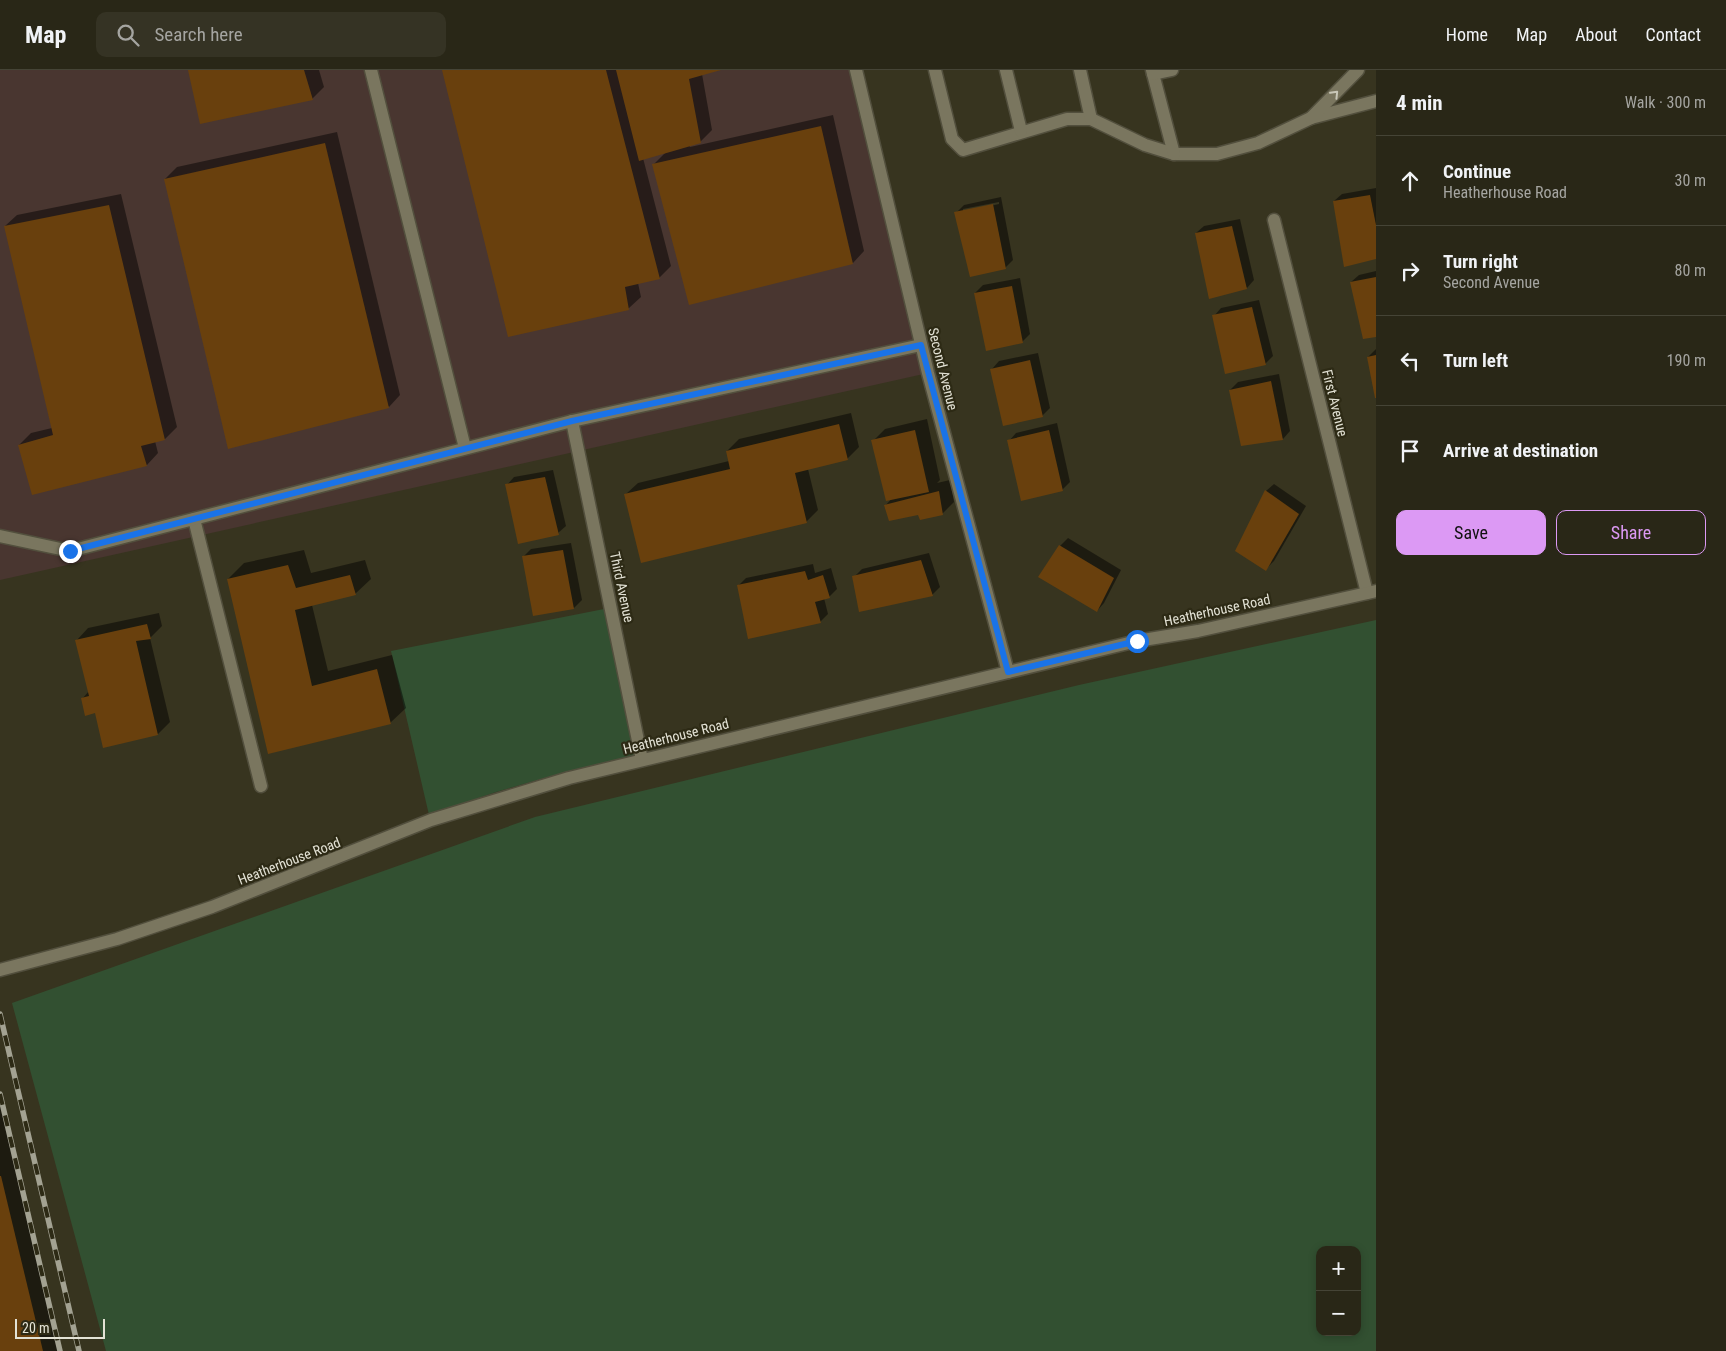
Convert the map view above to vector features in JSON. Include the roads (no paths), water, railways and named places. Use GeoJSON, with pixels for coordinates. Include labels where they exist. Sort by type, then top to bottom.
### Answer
{"type":"FeatureCollection","features":[{"type":"Feature","properties":{"kind":"street"},"geometry":{"type":"LineString","coordinates":[[371,70],[465,448]]}},
{"type":"Feature","properties":{"kind":"street","name":"Second Avenue"},"geometry":{"type":"LineString","coordinates":[[856,70],[921,345],[1008,672]]}},
{"type":"Feature","properties":{"kind":"street"},"geometry":{"type":"LineString","coordinates":[[936,70],[952,139],[963,150],[1021,131],[1067,119],[1091,119],[1144,145],[1174,154],[1217,154],[1258,143],[1311,118],[1376,101]]}},
{"type":"Feature","properties":{"kind":"street"},"geometry":{"type":"LineString","coordinates":[[1006,70],[1021,131]]}},
{"type":"Feature","properties":{"kind":"street"},"geometry":{"type":"LineString","coordinates":[[1080,70],[1091,119]]}},
{"type":"Feature","properties":{"kind":"street"},"geometry":{"type":"LineString","coordinates":[[1172,70],[1153,72],[1174,154]]}},
{"type":"Feature","properties":{"kind":"street"},"geometry":{"type":"LineString","coordinates":[[1311,118],[1358,70]]}},
{"type":"Feature","properties":{"kind":"street","name":"First Avenue"},"geometry":{"type":"LineString","coordinates":[[1274,220],[1372,592]]}},
{"type":"Feature","properties":{"kind":"street"},"geometry":{"type":"LineString","coordinates":[[0,536],[70,551],[572,421],[921,345]]}},
{"type":"Feature","properties":{"kind":"street","name":"Third Avenue"},"geometry":{"type":"LineString","coordinates":[[572,421],[642,760]]}},
{"type":"Feature","properties":{"kind":"street"},"geometry":{"type":"LineString","coordinates":[[194,519],[261,786]]}},
{"type":"Feature","properties":{"kind":"street","name":"Heatherhouse Road"},"geometry":{"type":"LineString","coordinates":[[0,970],[117,939],[212,907],[432,820],[569,778],[840,711],[1137,641],[1198,631],[1372,592]]}},
{"type":"Feature","properties":{"kind":"railway"},"geometry":{"type":"LineString","coordinates":[[0,1014],[79,1351]]}},
{"type":"Feature","properties":{"kind":"railway"},"geometry":{"type":"LineString","coordinates":[[0,1094],[60,1351]]}}]}
